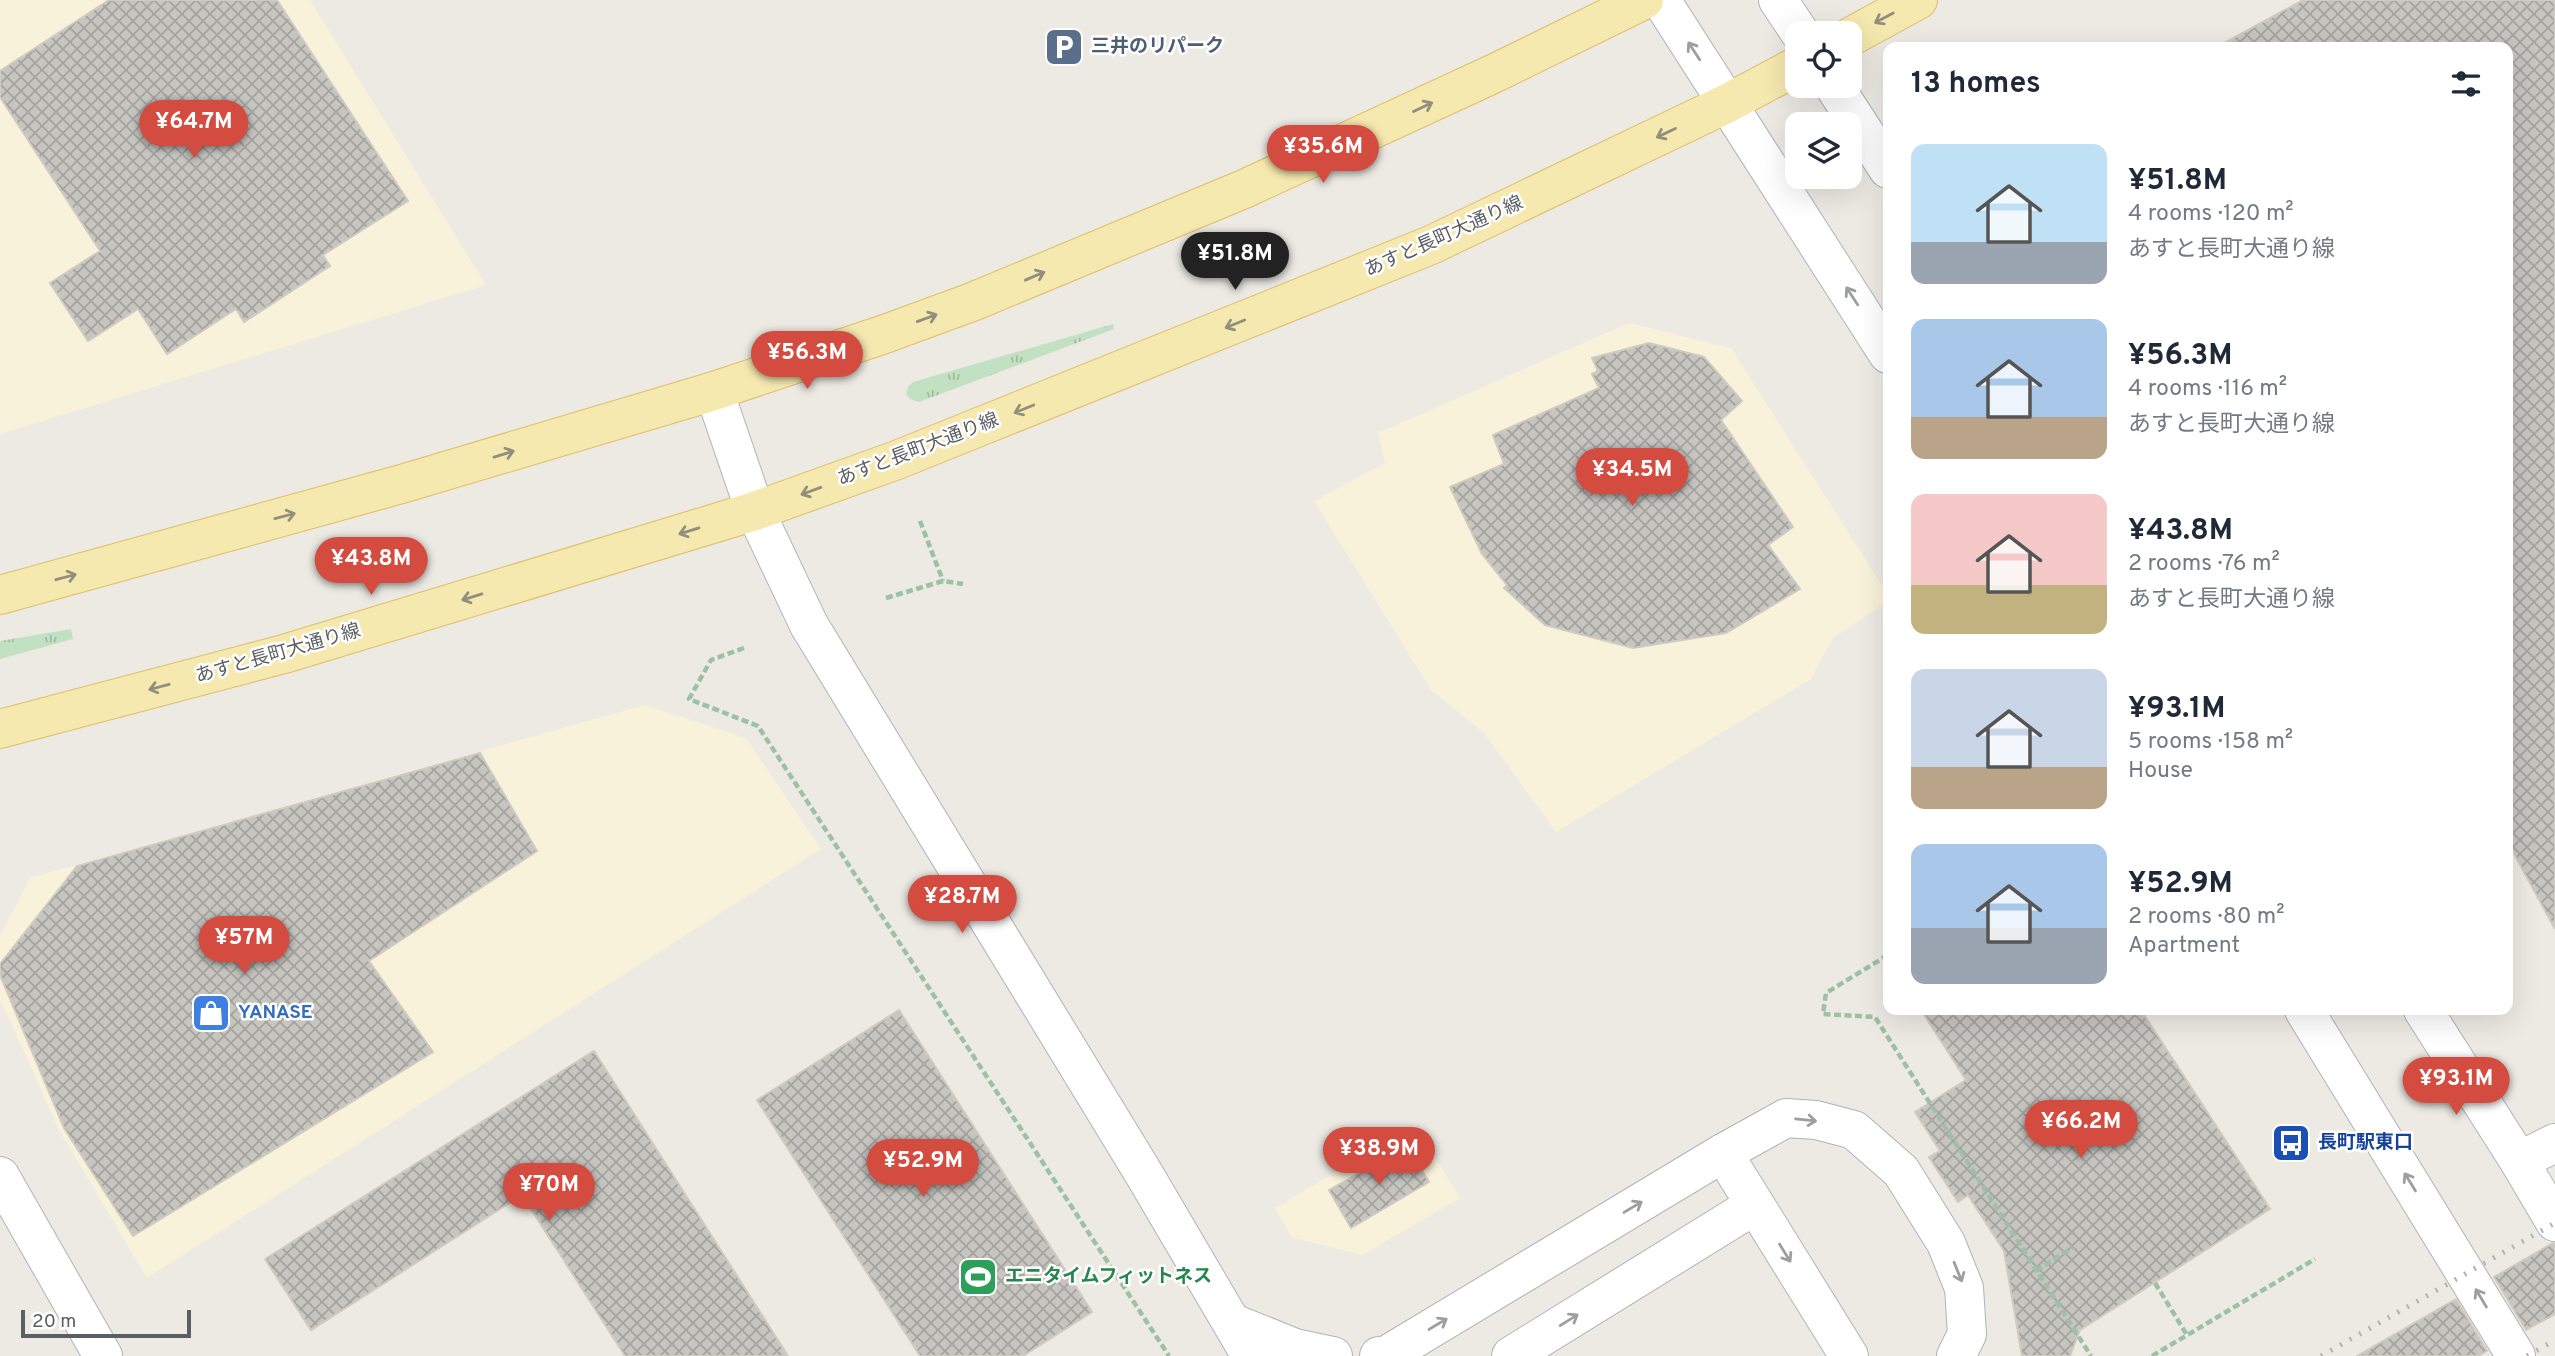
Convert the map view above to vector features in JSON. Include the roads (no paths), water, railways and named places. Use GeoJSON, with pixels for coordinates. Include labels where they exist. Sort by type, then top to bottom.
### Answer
{"type":"FeatureCollection","features":[{"type":"Feature","properties":{"kind":"main road"},"geometry":{"type":"LineString","coordinates":[[0,595],[405,483],[714,391],[972,302],[1232,194],[1483,79],[1644,0]]}},
{"type":"Feature","properties":{"kind":"main road"},"geometry":{"type":"LineString","coordinates":[[1862,30],[1918,0]]}},
{"type":"Feature","properties":{"kind":"main road","name":"あすと長町大通り線"},"geometry":{"type":"LineString","coordinates":[[0,729],[284,654],[755,512],[897,460],[1431,246],[1728,103],[1785,72]]}},
{"type":"Feature","properties":{"kind":"street"},"geometry":{"type":"LineString","coordinates":[[1661,0],[1883,346]]}},
{"type":"Feature","properties":{"kind":"street"},"geometry":{"type":"LineString","coordinates":[[1778,0],[1792,21]]}},
{"type":"Feature","properties":{"kind":"street"},"geometry":{"type":"LineString","coordinates":[[1842,98],[1883,161]]}},
{"type":"Feature","properties":{"kind":"street"},"geometry":{"type":"LineString","coordinates":[[714,391],[755,512],[809,625],[1242,1340],[1333,1356]]}},
{"type":"Feature","properties":{"kind":"street"},"geometry":{"type":"LineString","coordinates":[[2307,1015],[2516,1356]]}},
{"type":"Feature","properties":{"kind":"street"},"geometry":{"type":"LineString","coordinates":[[2426,1015],[2555,1222]]}},
{"type":"Feature","properties":{"kind":"street"},"geometry":{"type":"LineString","coordinates":[[1379,1356],[1387,1355],[1786,1118],[1816,1120],[1854,1130],[1901,1171],[1946,1243],[1964,1288],[1967,1334],[1956,1356]]}},
{"type":"Feature","properties":{"kind":"street"},"geometry":{"type":"LineString","coordinates":[[2519,1161],[2555,1143]]}},
{"type":"Feature","properties":{"kind":"street"},"geometry":{"type":"LineString","coordinates":[[1723,1153],[1849,1356]]}},
{"type":"Feature","properties":{"kind":"street"},"geometry":{"type":"LineString","coordinates":[[0,1176],[103,1356]]}},
{"type":"Feature","properties":{"kind":"street"},"geometry":{"type":"LineString","coordinates":[[1511,1356],[1755,1205]]}},
{"type":"Feature","properties":{"kind":"railway"},"geometry":{"type":"LineString","coordinates":[[2321,1356],[2555,1223]]}},
{"type":"Feature","properties":{"kind":"railway"},"geometry":{"type":"LineString","coordinates":[[2527,1356],[2555,1340]]}},
{"type":"Feature","properties":{"kind":"place","name":"三井のリパーク"},"geometry":{"type":"Point","coordinates":[1064,47]}},
{"type":"Feature","properties":{"kind":"place","name":"YANASE"},"geometry":{"type":"Point","coordinates":[211,1013]}},
{"type":"Feature","properties":{"kind":"place","name":"長町駅東口"},"geometry":{"type":"Point","coordinates":[2291,1143]}},
{"type":"Feature","properties":{"kind":"place","name":"エニタイムフィットネス"},"geometry":{"type":"Point","coordinates":[978,1277]}}]}
